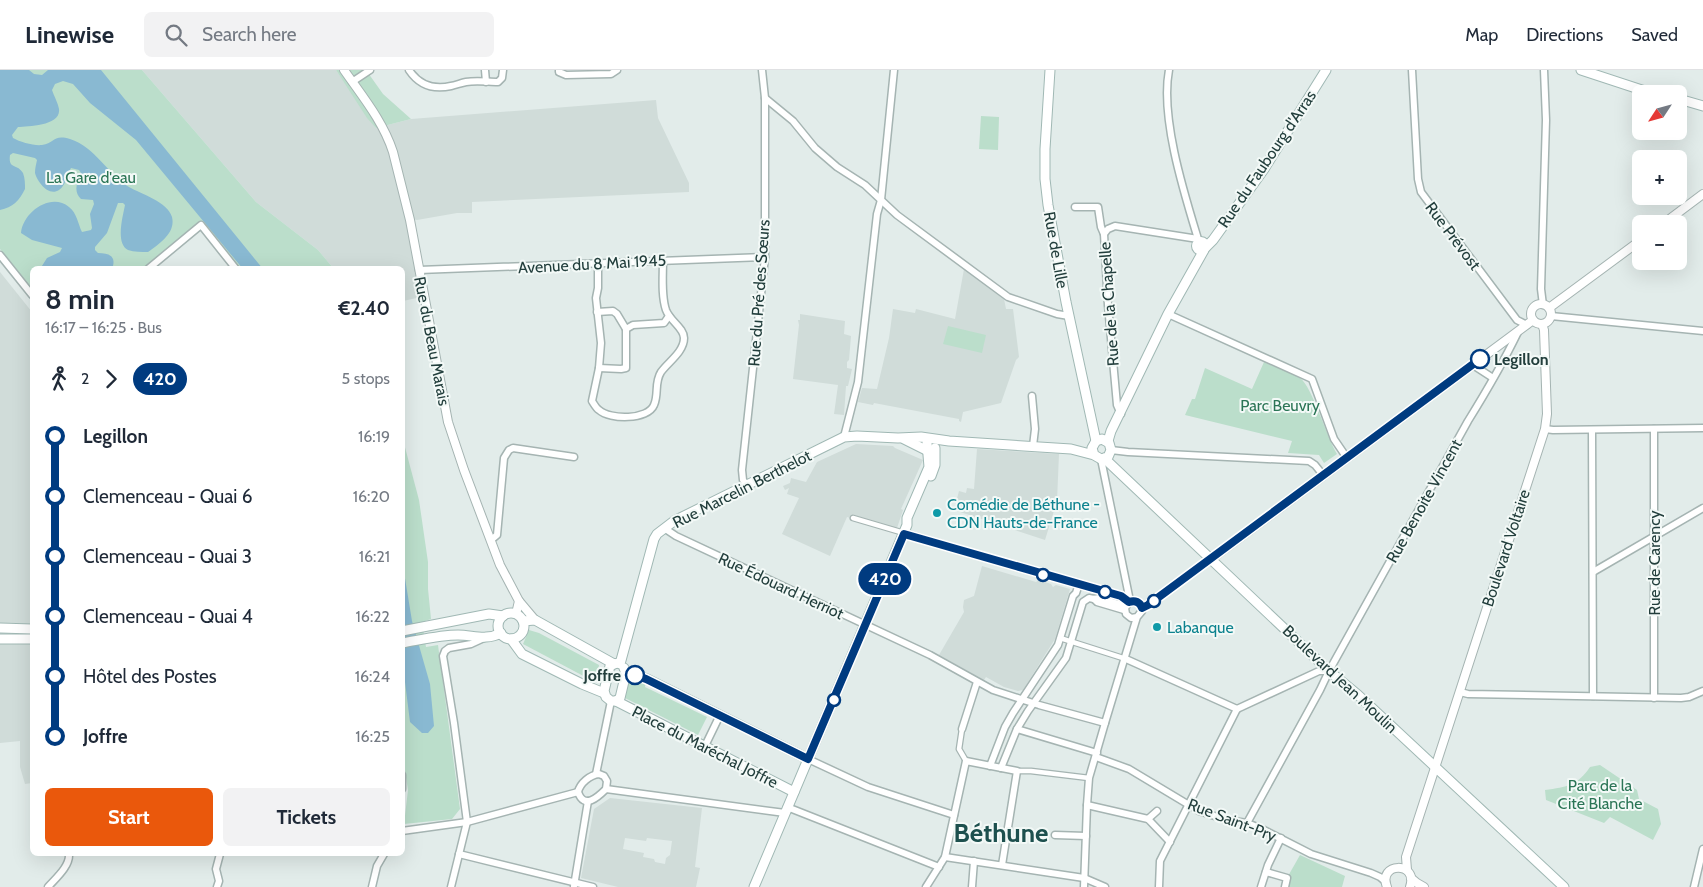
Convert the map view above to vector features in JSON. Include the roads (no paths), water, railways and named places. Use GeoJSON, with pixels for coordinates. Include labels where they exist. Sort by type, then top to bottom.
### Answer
{"type":"FeatureCollection","features":[{"type":"Feature","properties":{"kind":"main road","name":"Rue de Lille"},"geometry":{"type":"LineString","coordinates":[[1050,70],[1045,179],[1053,237],[1069,316],[1093,427],[1102,448]]}},
{"type":"Feature","properties":{"kind":"main road","name":"Rue du Faubourg d'Arras"},"geometry":{"type":"LineString","coordinates":[[1201,245],[1222,227],[1269,161],[1326,70]]}},
{"type":"Feature","properties":{"kind":"main road"},"geometry":{"type":"LineString","coordinates":[[1581,70],[1632,87]]}},
{"type":"Feature","properties":{"kind":"main road"},"geometry":{"type":"LineString","coordinates":[[1594,70],[1643,85]]}},
{"type":"Feature","properties":{"kind":"main road"},"geometry":{"type":"LineString","coordinates":[[1102,448],[1121,414],[1168,314],[1195,263],[1201,245]]}},
{"type":"Feature","properties":{"kind":"main road","name":"Rue Marcelin Berthelot"},"geometry":{"type":"LineString","coordinates":[[620,667],[654,539],[664,528],[674,521],[844,437],[921,437],[931,445],[949,441],[1080,451],[1102,448]]}},
{"type":"Feature","properties":{"kind":"main road"},"geometry":{"type":"LineString","coordinates":[[754,887],[866,626],[906,529],[907,518],[929,467],[931,445],[900,438]]}},
{"type":"Feature","properties":{"kind":"main road","name":"Boulevard Jean Moulin"},"geometry":{"type":"LineString","coordinates":[[1102,448],[1116,470],[1564,887]]}},
{"type":"Feature","properties":{"kind":"main road"},"geometry":{"type":"LineString","coordinates":[[509,613],[516,614],[523,621],[522,632],[518,637],[511,639],[501,633],[499,623],[503,616],[509,613]]}},
{"type":"Feature","properties":{"kind":"main road"},"geometry":{"type":"LineString","coordinates":[[405,631],[489,614],[503,616]]}},
{"type":"Feature","properties":{"kind":"main road"},"geometry":{"type":"LineString","coordinates":[[523,621],[534,620],[620,667],[808,759]]}},
{"type":"Feature","properties":{"kind":"main road"},"geometry":{"type":"LineString","coordinates":[[0,628],[30,629]]}},
{"type":"Feature","properties":{"kind":"main road"},"geometry":{"type":"LineString","coordinates":[[405,642],[458,635],[485,638],[494,637],[501,633]]}},
{"type":"Feature","properties":{"kind":"main road"},"geometry":{"type":"LineString","coordinates":[[0,638],[30,639]]}},
{"type":"Feature","properties":{"kind":"main road","name":"Place du Maréchal Joffre"},"geometry":{"type":"LineString","coordinates":[[511,639],[522,654],[794,792]]}},
{"type":"Feature","properties":{"kind":"main road"},"geometry":{"type":"LineString","coordinates":[[610,666],[620,667],[620,698],[610,698],[610,666]]}},
{"type":"Feature","properties":{"kind":"street","name":"Rue du Beau Marais"},"geometry":{"type":"LineString","coordinates":[[344,70],[375,114],[389,141],[410,220],[448,422],[505,575],[519,601],[534,620]]}},
{"type":"Feature","properties":{"kind":"street"},"geometry":{"type":"LineString","coordinates":[[352,82],[370,70]]}},
{"type":"Feature","properties":{"kind":"street"},"geometry":{"type":"LineString","coordinates":[[409,70],[422,84],[432,87],[450,87],[465,82],[498,82],[502,78],[503,70]]}},
{"type":"Feature","properties":{"kind":"street"},"geometry":{"type":"LineString","coordinates":[[485,70],[486,82]]}},
{"type":"Feature","properties":{"kind":"street"},"geometry":{"type":"LineString","coordinates":[[559,70],[559,72],[566,75],[611,74],[616,70]]}},
{"type":"Feature","properties":{"kind":"street","name":"Rue du Pré des Sœurs"},"geometry":{"type":"LineString","coordinates":[[748,485],[743,480],[742,470],[765,257],[765,98],[762,70]]}},
{"type":"Feature","properties":{"kind":"street"},"geometry":{"type":"LineString","coordinates":[[844,437],[858,382],[877,214],[881,200],[894,70]]}},
{"type":"Feature","properties":{"kind":"street"},"geometry":{"type":"LineString","coordinates":[[1169,70],[1167,80],[1168,109],[1172,146],[1201,245]]}},
{"type":"Feature","properties":{"kind":"street","name":"Rue Prévost"},"geometry":{"type":"LineString","coordinates":[[1412,70],[1420,192],[1517,320],[1530,322]]}},
{"type":"Feature","properties":{"kind":"street"},"geometry":{"type":"LineString","coordinates":[[1530,322],[1542,324],[1548,322],[1548,310],[1541,289],[1546,120],[1544,70]]}},
{"type":"Feature","properties":{"kind":"street"},"geometry":{"type":"LineString","coordinates":[[765,98],[793,121],[815,148],[836,167],[865,185],[897,215],[1008,298],[1069,316]]}},
{"type":"Feature","properties":{"kind":"street"},"geometry":{"type":"LineString","coordinates":[[1675,215],[1703,194]]}},
{"type":"Feature","properties":{"kind":"street"},"geometry":{"type":"LineString","coordinates":[[1075,207],[1098,207],[1104,234]]}},
{"type":"Feature","properties":{"kind":"street"},"geometry":{"type":"LineString","coordinates":[[152,266],[201,225],[234,266]]}},
{"type":"Feature","properties":{"kind":"street","name":"Rue de la Chapelle"},"geometry":{"type":"LineString","coordinates":[[1121,414],[1116,396],[1104,234],[1108,229],[1115,226],[1156,232],[1201,245]]}},
{"type":"Feature","properties":{"kind":"street"},"geometry":{"type":"LineString","coordinates":[[1548,310],[1632,247]]}},
{"type":"Feature","properties":{"kind":"street"},"geometry":{"type":"LineString","coordinates":[[0,256],[30,293]]}},
{"type":"Feature","properties":{"kind":"street","name":"Avenue du 8 Mai 1945"},"geometry":{"type":"LineString","coordinates":[[419,270],[765,257]]}},
{"type":"Feature","properties":{"kind":"street"},"geometry":{"type":"LineString","coordinates":[[598,262],[596,298],[601,342],[599,368],[592,401],[599,411],[616,417],[632,417],[645,414],[654,407],[657,396],[656,384],[660,374],[683,346],[684,337],[680,328],[671,321],[664,299],[663,260]]}},
{"type":"Feature","properties":{"kind":"street"},"geometry":{"type":"LineString","coordinates":[[1142,608],[1530,322],[1534,308],[1703,331]]}},
{"type":"Feature","properties":{"kind":"street"},"geometry":{"type":"LineString","coordinates":[[597,312],[613,310],[626,329],[626,368],[599,368]]}},
{"type":"Feature","properties":{"kind":"street"},"geometry":{"type":"LineString","coordinates":[[1168,314],[1312,379],[1334,439],[1347,458]]}},
{"type":"Feature","properties":{"kind":"street"},"geometry":{"type":"LineString","coordinates":[[626,329],[633,325],[664,323],[669,316]]}},
{"type":"Feature","properties":{"kind":"street","name":"Boulevard Voltaire"},"geometry":{"type":"LineString","coordinates":[[1406,857],[1545,429],[1547,414],[1544,330],[1542,324]]}},
{"type":"Feature","properties":{"kind":"street","name":"Rue Benoite Vincent"},"geometry":{"type":"LineString","coordinates":[[1247,823],[1320,690],[1329,670],[1518,331]]}},
{"type":"Feature","properties":{"kind":"street"},"geometry":{"type":"LineString","coordinates":[[1474,363],[1476,367],[1493,378]]}},
{"type":"Feature","properties":{"kind":"street"},"geometry":{"type":"LineString","coordinates":[[1032,396],[1035,429],[1033,446]]}},
{"type":"Feature","properties":{"kind":"street"},"geometry":{"type":"LineString","coordinates":[[1545,429],[1703,428]]}},
{"type":"Feature","properties":{"kind":"street","name":"Rue de Carency"},"geometry":{"type":"LineString","coordinates":[[1654,429],[1654,698]]}},
{"type":"Feature","properties":{"kind":"street"},"geometry":{"type":"LineString","coordinates":[[1592,430],[1593,696]]}},
{"type":"Feature","properties":{"kind":"street"},"geometry":{"type":"LineString","coordinates":[[491,540],[496,534],[504,458],[509,450],[513,448],[574,457]]}},
{"type":"Feature","properties":{"kind":"street"},"geometry":{"type":"LineString","coordinates":[[1137,618],[1128,617],[1102,448],[1128,452],[1309,461],[1323,475]]}},
{"type":"Feature","properties":{"kind":"street"},"geometry":{"type":"LineString","coordinates":[[1593,572],[1703,508]]}},
{"type":"Feature","properties":{"kind":"street"},"geometry":{"type":"LineString","coordinates":[[853,518],[906,529],[1121,596],[1127,605]]}},
{"type":"Feature","properties":{"kind":"street","name":"Rue Édouard Herriot"},"geometry":{"type":"LineString","coordinates":[[664,528],[676,536],[930,656],[977,682],[1000,692],[1105,723]]}},
{"type":"Feature","properties":{"kind":"street"},"geometry":{"type":"LineString","coordinates":[[990,766],[1005,727],[1051,658],[1079,584]]}},
{"type":"Feature","properties":{"kind":"street"},"geometry":{"type":"LineString","coordinates":[[1001,768],[1017,729],[1069,652],[1081,605],[1089,598],[1097,602],[1127,605],[1138,602],[1142,608],[1141,614],[1137,618],[1089,778],[1084,887]]}},
{"type":"Feature","properties":{"kind":"street"},"geometry":{"type":"LineString","coordinates":[[516,614],[519,601]]}},
{"type":"Feature","properties":{"kind":"street"},"geometry":{"type":"LineString","coordinates":[[452,887],[466,822],[454,723],[443,656],[449,648],[471,644],[485,638]]}},
{"type":"Feature","properties":{"kind":"street"},"geometry":{"type":"LineString","coordinates":[[1060,638],[1126,658],[1237,709]]}},
{"type":"Feature","properties":{"kind":"street"},"geometry":{"type":"LineString","coordinates":[[1051,658],[1058,659],[1061,665]]}},
{"type":"Feature","properties":{"kind":"street"},"geometry":{"type":"LineString","coordinates":[[1159,887],[1160,861],[1237,709],[1319,671],[1329,670]]}},
{"type":"Feature","properties":{"kind":"street"},"geometry":{"type":"LineString","coordinates":[[926,887],[945,857],[966,761],[959,749],[962,729],[977,682]]}},
{"type":"Feature","properties":{"kind":"street"},"geometry":{"type":"LineString","coordinates":[[1460,692],[1468,694],[1682,698],[1703,691]]}},
{"type":"Feature","properties":{"kind":"street"},"geometry":{"type":"LineString","coordinates":[[578,792],[581,785],[596,774],[610,698]]}},
{"type":"Feature","properties":{"kind":"street"},"geometry":{"type":"LineString","coordinates":[[705,746],[720,715]]}},
{"type":"Feature","properties":{"kind":"street","name":"Rue Saint-Pry"},"geometry":{"type":"LineString","coordinates":[[1017,729],[1097,755],[1129,769],[1189,805],[1212,815],[1247,823],[1311,854],[1371,873],[1380,877],[1386,885]]}},
{"type":"Feature","properties":{"kind":"street"},"geometry":{"type":"LineString","coordinates":[[808,759],[868,788],[954,815]]}},
{"type":"Feature","properties":{"kind":"street"},"geometry":{"type":"LineString","coordinates":[[966,761],[1016,771],[1089,778]]}},
{"type":"Feature","properties":{"kind":"street"},"geometry":{"type":"LineString","coordinates":[[1002,865],[1016,771]]}},
{"type":"Feature","properties":{"kind":"street"},"geometry":{"type":"LineString","coordinates":[[578,792],[582,799],[588,801],[593,800],[606,789],[607,781],[604,776],[596,774]]}},
{"type":"Feature","properties":{"kind":"street"},"geometry":{"type":"LineString","coordinates":[[606,789],[786,810],[939,867]]}},
{"type":"Feature","properties":{"kind":"street"},"geometry":{"type":"LineString","coordinates":[[405,831],[466,822],[578,792]]}},
{"type":"Feature","properties":{"kind":"street"},"geometry":{"type":"LineString","coordinates":[[574,885],[588,801]]}},
{"type":"Feature","properties":{"kind":"street"},"geometry":{"type":"LineString","coordinates":[[1087,805],[1148,819],[1170,842]]}},
{"type":"Feature","properties":{"kind":"street"},"geometry":{"type":"LineString","coordinates":[[1148,819],[1157,811]]}},
{"type":"Feature","properties":{"kind":"street"},"geometry":{"type":"LineString","coordinates":[[1055,835],[1086,836]]}},
{"type":"Feature","properties":{"kind":"street"},"geometry":{"type":"LineString","coordinates":[[1261,887],[1281,838]]}},
{"type":"Feature","properties":{"kind":"street"},"geometry":{"type":"LineString","coordinates":[[1694,887],[1703,849]]}},
{"type":"Feature","properties":{"kind":"street"},"geometry":{"type":"LineString","coordinates":[[459,854],[574,885],[593,887]]}},
{"type":"Feature","properties":{"kind":"street"},"geometry":{"type":"LineString","coordinates":[[48,887],[59,875],[69,860],[69,856]]}},
{"type":"Feature","properties":{"kind":"street"},"geometry":{"type":"LineString","coordinates":[[217,887],[216,869],[219,856]]}},
{"type":"Feature","properties":{"kind":"street"},"geometry":{"type":"LineString","coordinates":[[372,887],[377,866],[383,856]]}},
{"type":"Feature","properties":{"kind":"street"},"geometry":{"type":"LineString","coordinates":[[945,857],[1084,878],[1105,887]]}},
{"type":"Feature","properties":{"kind":"street"},"geometry":{"type":"LineString","coordinates":[[1386,885],[1392,870],[1403,862],[1406,857]]}},
{"type":"Feature","properties":{"kind":"street"},"geometry":{"type":"LineString","coordinates":[[1406,857],[1407,870],[1412,878],[1424,887]]}},
{"type":"Feature","properties":{"kind":"street"},"geometry":{"type":"LineString","coordinates":[[972,887],[974,861]]}},
{"type":"Feature","properties":{"kind":"street"},"geometry":{"type":"LineString","coordinates":[[1392,870],[1401,868],[1407,870]]}},
{"type":"Feature","properties":{"kind":"street","name":"Rue Saint-Pry"},"geometry":{"type":"LineString","coordinates":[[1371,873],[1392,870]]}},
{"type":"Feature","properties":{"kind":"street"},"geometry":{"type":"LineString","coordinates":[[1266,872],[1288,878],[1285,887]]}},
{"type":"Feature","properties":{"kind":"street"},"geometry":{"type":"LineString","coordinates":[[1410,887],[1412,878]]}},
{"type":"Feature","properties":{"kind":"water"},"geometry":{"type":"Polygon","coordinates":[[[0,70],[29,70],[34,74],[42,75],[48,70],[101,70],[261,266],[241,266],[136,140],[90,103],[73,84],[63,81],[55,84],[52,90],[59,109],[55,119],[43,124],[18,127],[12,135],[13,138],[35,145],[46,144],[57,138],[70,139],[79,143],[94,154],[121,182],[154,199],[165,207],[172,217],[173,223],[169,233],[166,238],[148,252],[128,250],[124,247],[121,236],[125,205],[118,203],[107,233],[95,247],[98,253],[109,255],[113,258],[113,266],[42,266],[47,258],[60,252],[62,248],[32,240],[21,233],[27,218],[39,206],[46,203],[62,203],[74,212],[82,232],[91,230],[90,214],[94,204],[93,200],[81,199],[77,193],[77,183],[81,173],[79,170],[71,168],[65,183],[59,190],[55,192],[47,190],[35,173],[37,160],[13,153],[10,155],[10,163],[23,173],[25,189],[15,203],[0,210],[0,70]]]}},
{"type":"Feature","properties":{"kind":"water"},"geometry":{"type":"Polygon","coordinates":[[[405,578],[412,621],[430,684],[434,726],[428,733],[422,733],[410,722],[405,682],[405,578]]]}},
{"type":"Feature","properties":{"kind":"place","name":"Legillon"},"geometry":{"type":"Point","coordinates":[1480,359]}},
{"type":"Feature","properties":{"kind":"place","name":"Comédie de Béthune - CDN Hauts-de-France"},"geometry":{"type":"Point","coordinates":[937,513]}},
{"type":"Feature","properties":{"kind":"place","name":"Labanque"},"geometry":{"type":"Point","coordinates":[1157,627]}},
{"type":"Feature","properties":{"kind":"place","name":"Joffre"},"geometry":{"type":"Point","coordinates":[635,675]}},
{"type":"Feature","properties":{"kind":"district","name":"Béthune"},"geometry":{"type":"Point","coordinates":[1001,833]}},
{"type":"Feature","properties":{"kind":"park label","name":"La Gare d'eau"},"geometry":{"type":"Point","coordinates":[91,177]}},
{"type":"Feature","properties":{"kind":"park label","name":"Parc Beuvry"},"geometry":{"type":"Point","coordinates":[1280,405]}},
{"type":"Feature","properties":{"kind":"park label","name":"Parc de la Cité Blanche"},"geometry":{"type":"Point","coordinates":[1600,794]}}]}
